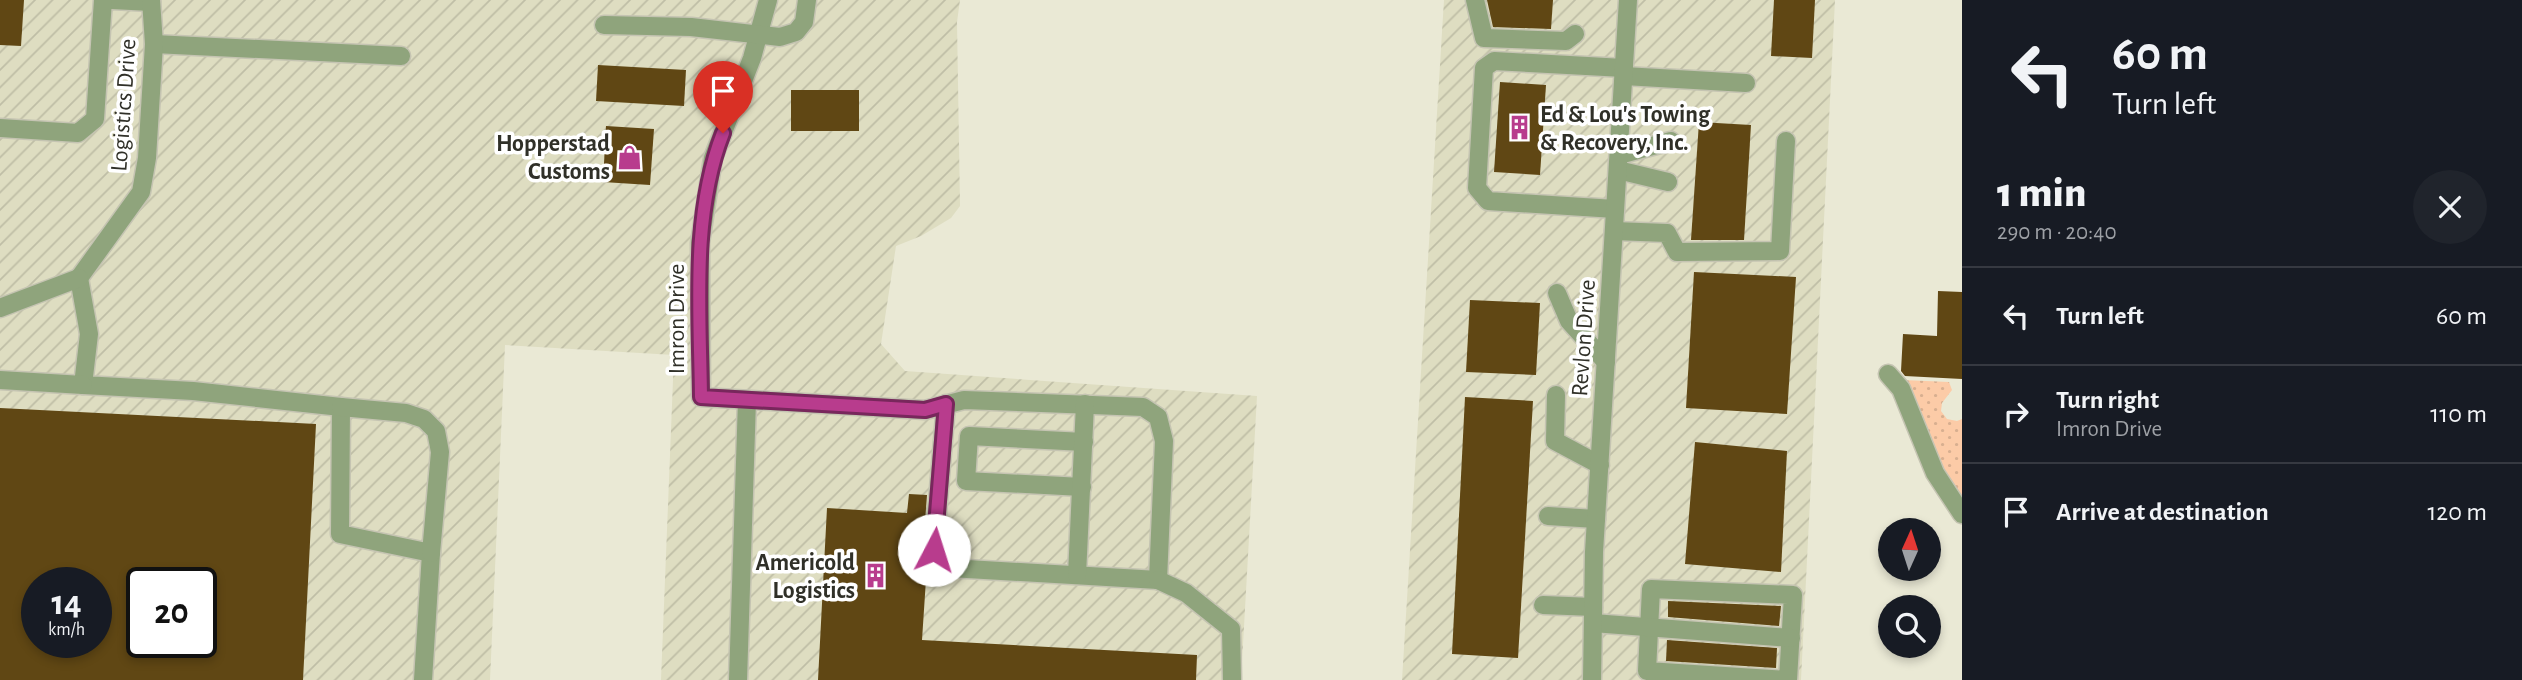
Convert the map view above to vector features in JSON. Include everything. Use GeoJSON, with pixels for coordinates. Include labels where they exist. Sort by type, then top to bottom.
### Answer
{"type":"FeatureCollection","features":[{"type":"Feature","properties":{"kind":"street"},"geometry":{"type":"LineString","coordinates":[[0,128],[78,133],[95,119],[103,0]]}},
{"type":"Feature","properties":{"kind":"street"},"geometry":{"type":"LineString","coordinates":[[112,0],[151,1]]}},
{"type":"Feature","properties":{"kind":"street"},"geometry":{"type":"LineString","coordinates":[[604,25],[691,27],[780,37],[796,32],[804,22],[807,0]]}},
{"type":"Feature","properties":{"kind":"street"},"geometry":{"type":"LineString","coordinates":[[1475,0],[1484,38],[1566,41],[1574,34]]}},
{"type":"Feature","properties":{"kind":"street","name":"Revlon Drive"},"geometry":{"type":"LineString","coordinates":[[1592,680],[1596,519],[1628,0]]}},
{"type":"Feature","properties":{"kind":"street","name":"Logistics Drive"},"geometry":{"type":"LineString","coordinates":[[79,278],[141,192],[147,158],[154,44],[151,1]]}},
{"type":"Feature","properties":{"kind":"street","name":"Imron Drive"},"geometry":{"type":"LineString","coordinates":[[747,400],[701,397],[701,243],[713,158],[759,36],[764,2]]}},
{"type":"Feature","properties":{"kind":"street"},"geometry":{"type":"LineString","coordinates":[[154,44],[401,56]]}},
{"type":"Feature","properties":{"kind":"street"},"geometry":{"type":"LineString","coordinates":[[1615,209],[1488,201],[1477,188],[1484,68],[1494,61],[1746,83]]}},
{"type":"Feature","properties":{"kind":"street"},"geometry":{"type":"LineString","coordinates":[[1618,162],[1671,141]]}},
{"type":"Feature","properties":{"kind":"street"},"geometry":{"type":"LineString","coordinates":[[1614,231],[1667,233],[1677,252],[1780,251],[1786,141]]}},
{"type":"Feature","properties":{"kind":"street"},"geometry":{"type":"LineString","coordinates":[[1618,162],[1668,182]]}},
{"type":"Feature","properties":{"kind":"street"},"geometry":{"type":"LineString","coordinates":[[0,308],[79,278],[89,334],[82,385]]}},
{"type":"Feature","properties":{"kind":"street"},"geometry":{"type":"LineString","coordinates":[[1557,293],[1570,321],[1606,362]]}},
{"type":"Feature","properties":{"kind":"street"},"geometry":{"type":"LineString","coordinates":[[1888,374],[1901,389],[1935,473],[1962,514]]}},
{"type":"Feature","properties":{"kind":"street"},"geometry":{"type":"LineString","coordinates":[[0,380],[193,391],[406,413],[424,419],[436,430],[440,453],[423,680]]}},
{"type":"Feature","properties":{"kind":"street"},"geometry":{"type":"LineString","coordinates":[[1556,395],[1555,441],[1600,465]]}},
{"type":"Feature","properties":{"kind":"street"},"geometry":{"type":"LineString","coordinates":[[738,680],[747,400],[925,410],[964,400],[1143,407],[1158,417],[1164,441],[1158,580]]}},
{"type":"Feature","properties":{"kind":"street"},"geometry":{"type":"LineString","coordinates":[[946,404],[934,550],[938,561],[950,568],[1158,580],[1186,593],[1231,629],[1232,680]]}},
{"type":"Feature","properties":{"kind":"street"},"geometry":{"type":"LineString","coordinates":[[1077,575],[1086,404]]}},
{"type":"Feature","properties":{"kind":"street"},"geometry":{"type":"LineString","coordinates":[[341,407],[340,534],[432,553]]}},
{"type":"Feature","properties":{"kind":"street"},"geometry":{"type":"LineString","coordinates":[[1082,487],[966,481],[969,436],[1084,442]]}},
{"type":"Feature","properties":{"kind":"street"},"geometry":{"type":"LineString","coordinates":[[1548,516],[1596,519]]}},
{"type":"Feature","properties":{"kind":"street"},"geometry":{"type":"LineString","coordinates":[[1651,589],[1793,595],[1791,638],[1788,680],[1648,675],[1651,589]]}},
{"type":"Feature","properties":{"kind":"street"},"geometry":{"type":"LineString","coordinates":[[1543,605],[1650,628],[1791,638]]}},
{"type":"Feature","properties":{"kind":"shaded area"},"geometry":{"type":"Polygon","coordinates":[[[0,0],[960,0],[957,22],[960,206],[951,218],[921,236],[896,246],[881,344],[905,371],[1257,396],[1241,680],[661,680],[674,355],[505,345],[490,680],[0,680],[0,0]]]}},
{"type":"Feature","properties":{"kind":"shaded area"},"geometry":{"type":"Polygon","coordinates":[[[1444,0],[1835,0],[1801,680],[1402,680],[1444,0]]]}},
{"type":"Feature","properties":{"kind":"shaded area"},"geometry":{"type":"Polygon","coordinates":[[[1903,380],[1949,382],[1952,390],[1942,403],[1941,411],[1947,419],[1962,419],[1962,512],[1903,380]]]}},
{"type":"Feature","properties":{"kind":"building"},"geometry":{"type":"Polygon","coordinates":[[[0,0],[24,0],[21,46],[0,45],[0,0]]]}},
{"type":"Feature","properties":{"kind":"building"},"geometry":{"type":"Polygon","coordinates":[[[1487,0],[1553,0],[1551,29],[1493,27],[1487,0]]]}},
{"type":"Feature","properties":{"kind":"building"},"geometry":{"type":"Polygon","coordinates":[[[1774,0],[1815,0],[1812,58],[1771,56],[1774,0]]]}},
{"type":"Feature","properties":{"kind":"building"},"geometry":{"type":"Polygon","coordinates":[[[598,65],[686,70],[684,106],[596,101],[598,65]]]}},
{"type":"Feature","properties":{"kind":"building","name":"Ed & Lou's Towing & Recovery, Inc."},"geometry":{"type":"Polygon","coordinates":[[[1500,82],[1546,85],[1540,175],[1494,172],[1500,82]]]}},
{"type":"Feature","properties":{"kind":"building"},"geometry":{"type":"Polygon","coordinates":[[[791,90],[859,90],[859,131],[791,131],[791,90]]]}},
{"type":"Feature","properties":{"kind":"building"},"geometry":{"type":"Polygon","coordinates":[[[1699,122],[1751,125],[1744,240],[1691,240],[1699,122]]]}},
{"type":"Feature","properties":{"kind":"building"},"geometry":{"type":"Polygon","coordinates":[[[606,126],[654,129],[650,185],[603,182],[606,126]]]}},
{"type":"Feature","properties":{"kind":"building"},"geometry":{"type":"Polygon","coordinates":[[[1694,272],[1796,277],[1787,414],[1686,408],[1694,272]]]}},
{"type":"Feature","properties":{"kind":"building"},"geometry":{"type":"Polygon","coordinates":[[[1938,291],[1962,292],[1962,379],[1905,376],[1901,371],[1903,334],[1937,336],[1938,291]]]}},
{"type":"Feature","properties":{"kind":"building"},"geometry":{"type":"Polygon","coordinates":[[[1470,300],[1540,303],[1536,375],[1466,372],[1470,300]]]}},
{"type":"Feature","properties":{"kind":"building"},"geometry":{"type":"Polygon","coordinates":[[[1465,397],[1533,401],[1518,658],[1452,654],[1465,397]]]}},
{"type":"Feature","properties":{"kind":"building"},"geometry":{"type":"Polygon","coordinates":[[[0,408],[316,424],[303,680],[0,680],[0,408]]]}},
{"type":"Feature","properties":{"kind":"building"},"geometry":{"type":"Polygon","coordinates":[[[1695,442],[1787,451],[1781,572],[1685,564],[1695,442]]]}},
{"type":"Feature","properties":{"kind":"building","name":"Americold Logistics"},"geometry":{"type":"Polygon","coordinates":[[[909,494],[927,495],[923,548],[927,564],[922,640],[1197,655],[1196,680],[818,680],[827,508],[907,513],[909,494]]]}},
{"type":"Feature","properties":{"kind":"building"},"geometry":{"type":"Polygon","coordinates":[[[1668,601],[1781,606],[1779,626],[1668,617],[1668,601]]]}},
{"type":"Feature","properties":{"kind":"building"},"geometry":{"type":"Polygon","coordinates":[[[1667,640],[1777,648],[1776,668],[1666,661],[1667,640]]]}},
{"type":"Feature","properties":{"kind":"place","name":"Ed & Lou's Towing & Recovery, Inc."},"geometry":{"type":"Point","coordinates":[1520,128]}},
{"type":"Feature","properties":{"kind":"place","name":"Hopperstad Customs"},"geometry":{"type":"Point","coordinates":[630,157]}},
{"type":"Feature","properties":{"kind":"place","name":"Americold Logistics"},"geometry":{"type":"Point","coordinates":[875,576]}},
{"type":"Feature","properties":{"kind":"route"},"geometry":{"type":"LineString","coordinates":[[723,133],[713,158],[701,243],[701,397],[925,410],[946,404],[934,550]]}}]}
